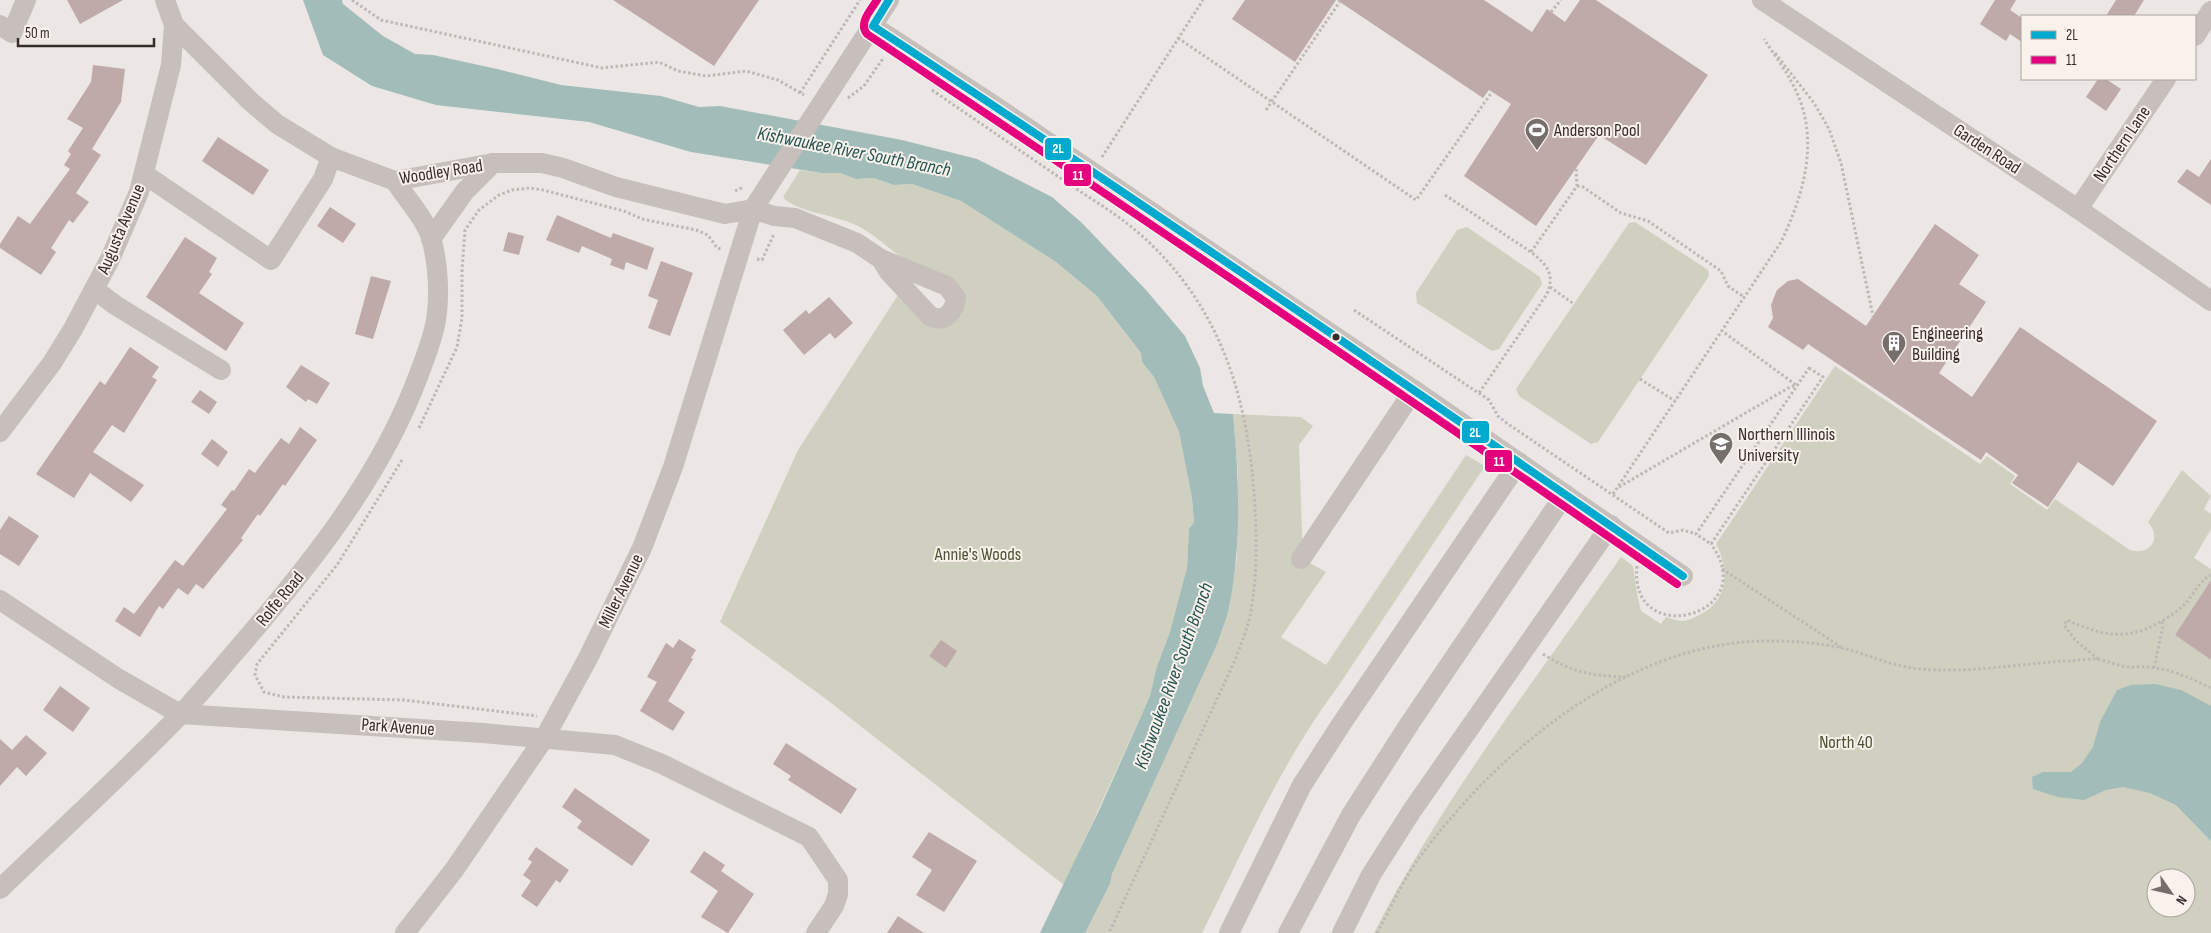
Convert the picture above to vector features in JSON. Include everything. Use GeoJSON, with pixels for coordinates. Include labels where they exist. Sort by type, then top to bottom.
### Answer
{"type":"FeatureCollection","features":[{"type":"Feature","properties":{"kind":"street"},"geometry":{"type":"LineString","coordinates":[[0,25],[12,33],[26,0]]}},
{"type":"Feature","properties":{"kind":"street","name":"Augusta Avenue"},"geometry":{"type":"LineString","coordinates":[[0,432],[52,363],[73,329],[110,259],[144,174],[171,65],[174,25],[165,0]]}},
{"type":"Feature","properties":{"kind":"street","name":"Miller Avenue"},"geometry":{"type":"LineString","coordinates":[[405,933],[454,870],[545,737],[587,660],[642,548],[683,439],[753,209],[889,0]]}},
{"type":"Feature","properties":{"kind":"street","name":"Garden Road"},"geometry":{"type":"LineString","coordinates":[[1762,0],[2078,209],[2211,302]]}},
{"type":"Feature","properties":{"kind":"street"},"geometry":{"type":"LineString","coordinates":[[2196,34],[2211,11]]}},
{"type":"Feature","properties":{"kind":"street","name":"Woodley Road"},"geometry":{"type":"LineString","coordinates":[[174,25],[250,102],[277,124],[331,157],[394,182],[493,163],[542,163],[564,168],[616,187],[725,214],[753,209]]}},
{"type":"Feature","properties":{"kind":"street"},"geometry":{"type":"LineString","coordinates":[[873,26],[1414,390],[1683,576]]}},
{"type":"Feature","properties":{"kind":"street","name":"Northern Lane"},"geometry":{"type":"LineString","coordinates":[[2078,209],[2165,80]]}},
{"type":"Feature","properties":{"kind":"street"},"geometry":{"type":"LineString","coordinates":[[144,174],[271,260],[323,179],[331,157]]}},
{"type":"Feature","properties":{"kind":"street"},"geometry":{"type":"LineString","coordinates":[[431,239],[465,191],[493,163]]}},
{"type":"Feature","properties":{"kind":"street","name":"Rolfe Road"},"geometry":{"type":"LineString","coordinates":[[0,890],[180,714],[301,574],[358,492],[397,427],[420,371],[436,320],[436,268],[431,239],[425,225],[394,182]]}},
{"type":"Feature","properties":{"kind":"street"},"geometry":{"type":"LineString","coordinates":[[753,209],[782,217],[795,218],[829,231],[857,243],[881,259]]}},
{"type":"Feature","properties":{"kind":"street"},"geometry":{"type":"LineString","coordinates":[[94,289],[115,305],[221,370]]}},
{"type":"Feature","properties":{"kind":"street"},"geometry":{"type":"LineString","coordinates":[[1300,559],[1414,390]]}},
{"type":"Feature","properties":{"kind":"street"},"geometry":{"type":"LineString","coordinates":[[1229,933],[1302,785],[1342,723],[1520,462]]}},
{"type":"Feature","properties":{"kind":"street"},"geometry":{"type":"LineString","coordinates":[[1288,933],[1351,815],[1410,723],[1565,494]]}},
{"type":"Feature","properties":{"kind":"street"},"geometry":{"type":"LineString","coordinates":[[1342,933],[1371,875],[1411,812],[1611,525]]}},
{"type":"Feature","properties":{"kind":"street","name":"Park Avenue"},"geometry":{"type":"LineString","coordinates":[[0,600],[119,679],[180,714],[483,733],[526,738],[545,737],[615,745],[662,764],[809,837],[838,880],[838,894],[834,906],[816,933]]}},
{"type":"Feature","properties":{"kind":"path"},"geometry":{"type":"LineString","coordinates":[[800,93],[860,0]]}},
{"type":"Feature","properties":{"kind":"path"},"geometry":{"type":"LineString","coordinates":[[1092,172],[1203,0]]}},
{"type":"Feature","properties":{"kind":"path"},"geometry":{"type":"LineString","coordinates":[[1266,110],[1341,0]]}},
{"type":"Feature","properties":{"kind":"path"},"geometry":{"type":"LineString","coordinates":[[1551,12],[1561,0]]}},
{"type":"Feature","properties":{"kind":"path"},"geometry":{"type":"LineString","coordinates":[[1178,38],[1416,200],[1492,92]]}},
{"type":"Feature","properties":{"kind":"path"},"geometry":{"type":"LineString","coordinates":[[1613,494],[1744,298],[1780,242],[1794,215],[1807,170],[1808,139],[1796,92],[1764,39],[1814,103],[1829,129],[1841,163],[1873,316]]}},
{"type":"Feature","properties":{"kind":"path"},"geometry":{"type":"LineString","coordinates":[[1531,252],[1578,186],[1576,167]]}},
{"type":"Feature","properties":{"kind":"path"},"geometry":{"type":"LineString","coordinates":[[1578,186],[1583,187],[1621,213],[1648,221],[1721,272],[1728,286],[1744,298]]}},
{"type":"Feature","properties":{"kind":"path"},"geometry":{"type":"LineString","coordinates":[[415,436],[456,347],[462,318],[462,270],[465,230],[479,210],[499,195],[512,190],[530,188],[543,190],[617,209],[642,219],[696,230],[708,235],[716,248],[762,260],[782,217]]}},
{"type":"Feature","properties":{"kind":"path"},"geometry":{"type":"LineString","coordinates":[[1445,195],[1531,252],[1544,263],[1550,273],[1550,286],[1547,294],[1479,393]]}},
{"type":"Feature","properties":{"kind":"path"},"geometry":{"type":"LineString","coordinates":[[1550,286],[1574,304]]}},
{"type":"Feature","properties":{"kind":"path"},"geometry":{"type":"LineString","coordinates":[[1354,310],[1489,400],[1498,416],[1505,422],[1669,533],[1683,530],[1696,534],[1711,544],[1824,377],[1808,368],[1696,534]]}},
{"type":"Feature","properties":{"kind":"path"},"geometry":{"type":"LineString","coordinates":[[1722,330],[1796,385]]}},
{"type":"Feature","properties":{"kind":"path"},"geometry":{"type":"LineString","coordinates":[[1640,378],[1674,402]]}},
{"type":"Feature","properties":{"kind":"path"},"geometry":{"type":"LineString","coordinates":[[1616,489],[1796,385]]}},
{"type":"Feature","properties":{"kind":"path"},"geometry":{"type":"LineString","coordinates":[[406,452],[385,491],[337,565],[257,664],[255,676],[259,685],[264,692],[284,697],[404,700],[538,716]]}},
{"type":"Feature","properties":{"kind":"path"},"geometry":{"type":"LineString","coordinates":[[1722,569],[1841,648]]}},
{"type":"Feature","properties":{"kind":"path"},"geometry":{"type":"LineString","coordinates":[[2099,660],[2069,632],[2064,625],[2067,620],[2098,632],[2122,635],[2139,632],[2162,621],[2184,605],[2211,574]]}},
{"type":"Feature","properties":{"kind":"path"},"geometry":{"type":"LineString","coordinates":[[2154,668],[2163,626],[2162,621]]}},
{"type":"Feature","properties":{"kind":"path"},"geometry":{"type":"LineString","coordinates":[[1377,933],[1416,862],[1482,783],[1519,748],[1554,722],[1597,694],[1628,677],[1679,656],[1712,646],[1770,641],[1841,648],[1897,665],[1924,670],[1955,670],[2039,662],[2099,660],[2122,666],[2154,668],[2190,678],[2211,688]]}},
{"type":"Feature","properties":{"kind":"path"},"geometry":{"type":"LineString","coordinates":[[1528,644],[1565,667],[1580,672],[1597,676],[1628,677]]}},
{"type":"Feature","properties":{"kind":"green space","name":"Annie's Woods"},"geometry":{"type":"Polygon","coordinates":[[[800,170],[840,173],[856,179],[874,178],[894,185],[912,184],[961,201],[1056,262],[1097,296],[1141,353],[1142,362],[1154,377],[1179,432],[1192,498],[1194,522],[1189,529],[1187,568],[1180,601],[1156,669],[1150,696],[1064,885],[826,699],[720,622],[798,450],[900,292],[921,319],[964,296],[960,288],[952,280],[931,275],[915,267],[858,226],[806,210],[788,202],[783,197],[800,170]]]}},
{"type":"Feature","properties":{"kind":"green space"},"geometry":{"type":"Polygon","coordinates":[[[1635,222],[1708,270],[1709,276],[1598,442],[1591,444],[1519,396],[1516,389],[1629,223],[1635,222]]]}},
{"type":"Feature","properties":{"kind":"green space"},"geometry":{"type":"Polygon","coordinates":[[[1467,227],[1540,277],[1542,284],[1499,349],[1492,351],[1417,303],[1416,293],[1457,230],[1467,227]]]}},
{"type":"Feature","properties":{"kind":"green space","name":"North 40"},"geometry":{"type":"Polygon","coordinates":[[[1835,366],[1980,464],[1987,456],[2015,476],[2010,484],[2047,510],[2055,499],[2130,550],[2144,550],[2152,544],[2154,534],[2148,522],[2182,470],[2211,496],[2204,509],[2211,514],[2211,529],[2194,558],[2211,569],[2211,580],[2175,635],[2211,660],[2211,933],[1374,933],[1429,835],[1460,787],[1523,694],[1621,557],[1633,566],[1641,611],[1661,624],[1666,617],[1678,621],[1693,618],[1703,613],[1718,599],[1724,581],[1723,562],[1716,544],[1835,366]]]}},
{"type":"Feature","properties":{"kind":"green space"},"geometry":{"type":"Polygon","coordinates":[[[1233,414],[1301,417],[1313,426],[1299,445],[1303,559],[1326,572],[1281,637],[1326,665],[1466,455],[1485,466],[1298,746],[1264,807],[1202,933],[1085,933],[1110,884],[1112,874],[1229,609],[1237,557],[1238,476],[1233,414]]]}},
{"type":"Feature","properties":{"kind":"water","name":"Kishwaukee River South Branch"},"geometry":{"type":"Polygon","coordinates":[[[303,0],[342,0],[343,4],[383,36],[415,54],[433,55],[561,85],[661,96],[699,107],[720,106],[902,140],[977,159],[1052,197],[1082,223],[1146,290],[1185,336],[1200,368],[1203,386],[1214,413],[1233,414],[1237,462],[1238,535],[1229,608],[1217,644],[1112,874],[1110,884],[1085,933],[1040,933],[1101,806],[1150,696],[1156,669],[1170,632],[1187,568],[1189,529],[1194,522],[1192,498],[1179,432],[1154,377],[1142,362],[1141,353],[1097,296],[1056,262],[961,201],[912,184],[894,185],[874,178],[856,179],[840,173],[822,173],[691,152],[589,122],[436,105],[372,86],[323,55],[303,0]]]}},
{"type":"Feature","properties":{"kind":"water"},"geometry":{"type":"Polygon","coordinates":[[[2155,684],[2181,690],[2211,706],[2211,841],[2176,805],[2150,793],[2123,787],[2106,790],[2084,800],[2058,797],[2033,789],[2032,777],[2043,772],[2071,772],[2082,763],[2093,747],[2100,722],[2117,690],[2131,685],[2155,684]]]}},
{"type":"Feature","properties":{"kind":"building"},"geometry":{"type":"Polygon","coordinates":[[[67,0],[123,0],[80,24],[67,0]]]}},
{"type":"Feature","properties":{"kind":"building"},"geometry":{"type":"Polygon","coordinates":[[[613,0],[759,0],[714,66],[613,0]]]}},
{"type":"Feature","properties":{"kind":"building"},"geometry":{"type":"Polygon","coordinates":[[[1245,0],[1336,0],[1295,62],[1232,19],[1245,0]]]}},
{"type":"Feature","properties":{"kind":"building"},"geometry":{"type":"Polygon","coordinates":[[[1337,0],[1484,0],[1532,32],[1547,9],[1565,22],[1580,0],[1596,0],[1708,75],[1646,165],[1599,135],[1536,226],[1464,176],[1511,104],[1489,90],[1483,98],[1337,0]]]}},
{"type":"Feature","properties":{"kind":"building"},"geometry":{"type":"Polygon","coordinates":[[[1995,0],[2016,0],[2010,10],[2021,17],[2021,41],[2010,34],[2006,41],[1980,24],[1995,0]]]}},
{"type":"Feature","properties":{"kind":"building"},"geometry":{"type":"Polygon","coordinates":[[[2116,0],[2144,0],[2135,15],[2107,15],[2116,0]]]}},
{"type":"Feature","properties":{"kind":"building"},"geometry":{"type":"Polygon","coordinates":[[[93,65],[125,69],[121,102],[92,149],[101,155],[76,193],[89,202],[73,223],[69,220],[51,248],[56,252],[41,275],[0,248],[0,244],[18,216],[30,224],[70,169],[64,165],[71,154],[68,151],[83,128],[67,119],[91,82],[93,65]]]}},
{"type":"Feature","properties":{"kind":"building"},"geometry":{"type":"Polygon","coordinates":[[[2097,80],[2108,80],[2121,89],[2106,111],[2086,97],[2097,80]]]}},
{"type":"Feature","properties":{"kind":"building"},"geometry":{"type":"Polygon","coordinates":[[[218,137],[269,170],[253,195],[202,161],[218,137]]]}},
{"type":"Feature","properties":{"kind":"building"},"geometry":{"type":"Polygon","coordinates":[[[2211,159],[2211,205],[2177,182],[2187,169],[2199,177],[2211,159]]]}},
{"type":"Feature","properties":{"kind":"building"},"geometry":{"type":"Polygon","coordinates":[[[330,207],[356,224],[343,243],[317,226],[330,207]]]}},
{"type":"Feature","properties":{"kind":"building"},"geometry":{"type":"Polygon","coordinates":[[[557,215],[611,238],[613,233],[654,248],[647,270],[626,262],[624,270],[610,265],[612,259],[582,246],[579,253],[546,240],[557,215]]]}},
{"type":"Feature","properties":{"kind":"building","name":"Engineering Building"},"geometry":{"type":"Polygon","coordinates":[[[1935,224],[1979,255],[1959,284],[1986,302],[1939,373],[1972,397],[2020,327],[2157,421],[2113,486],[2078,462],[2048,507],[2012,483],[2018,475],[1986,452],[1981,460],[1808,344],[1803,350],[1768,327],[1773,318],[1771,305],[1777,290],[1788,281],[1798,279],[1866,326],[1935,224]]]}},
{"type":"Feature","properties":{"kind":"building"},"geometry":{"type":"Polygon","coordinates":[[[508,232],[524,236],[519,255],[503,251],[508,232]]]}},
{"type":"Feature","properties":{"kind":"building"},"geometry":{"type":"Polygon","coordinates":[[[185,237],[217,258],[209,272],[212,274],[199,293],[244,323],[226,351],[146,297],[185,237]]]}},
{"type":"Feature","properties":{"kind":"building"},"geometry":{"type":"Polygon","coordinates":[[[661,261],[693,273],[670,336],[648,328],[658,300],[648,296],[661,261]]]}},
{"type":"Feature","properties":{"kind":"building"},"geometry":{"type":"Polygon","coordinates":[[[371,276],[391,281],[373,339],[355,334],[371,276]]]}},
{"type":"Feature","properties":{"kind":"building"},"geometry":{"type":"Polygon","coordinates":[[[829,297],[853,323],[835,339],[830,333],[804,355],[783,330],[806,310],[809,314],[829,297]]]}},
{"type":"Feature","properties":{"kind":"building"},"geometry":{"type":"Polygon","coordinates":[[[130,347],[159,367],[152,377],[157,380],[124,433],[112,425],[93,452],[144,485],[131,502],[90,473],[74,498],[36,474],[100,381],[105,385],[130,347]]]}},
{"type":"Feature","properties":{"kind":"building"},"geometry":{"type":"Polygon","coordinates":[[[301,365],[330,383],[317,404],[308,399],[306,402],[286,387],[301,365]]]}},
{"type":"Feature","properties":{"kind":"building"},"geometry":{"type":"Polygon","coordinates":[[[200,390],[217,402],[209,414],[191,402],[200,390]]]}},
{"type":"Feature","properties":{"kind":"building"},"geometry":{"type":"Polygon","coordinates":[[[300,427],[317,440],[285,486],[283,484],[260,516],[258,514],[241,538],[243,540],[203,589],[196,584],[188,595],[178,588],[163,609],[159,606],[140,637],[115,621],[124,607],[134,614],[175,560],[183,566],[227,509],[221,505],[232,490],[234,491],[249,469],[255,473],[281,438],[289,444],[300,427]]]}},
{"type":"Feature","properties":{"kind":"building"},"geometry":{"type":"Polygon","coordinates":[[[212,439],[228,452],[218,467],[201,454],[212,439]]]}},
{"type":"Feature","properties":{"kind":"building"},"geometry":{"type":"Polygon","coordinates":[[[9,516],[39,536],[19,566],[0,554],[0,530],[9,516]]]}},
{"type":"Feature","properties":{"kind":"building"},"geometry":{"type":"Polygon","coordinates":[[[2211,580],[2211,660],[2175,635],[2211,580]]]}},
{"type":"Feature","properties":{"kind":"building"},"geometry":{"type":"Polygon","coordinates":[[[679,639],[696,650],[691,658],[693,659],[668,701],[685,712],[673,731],[640,711],[657,682],[647,677],[666,643],[673,648],[679,639]]]}},
{"type":"Feature","properties":{"kind":"building"},"geometry":{"type":"Polygon","coordinates":[[[941,640],[957,651],[946,668],[929,656],[941,640]]]}},
{"type":"Feature","properties":{"kind":"building"},"geometry":{"type":"Polygon","coordinates":[[[60,686],[90,708],[73,732],[43,710],[60,686]]]}},
{"type":"Feature","properties":{"kind":"building"},"geometry":{"type":"Polygon","coordinates":[[[26,735],[47,753],[26,776],[17,767],[0,786],[0,739],[12,750],[26,735]]]}},
{"type":"Feature","properties":{"kind":"building"},"geometry":{"type":"Polygon","coordinates":[[[786,743],[857,789],[841,814],[788,780],[791,776],[773,764],[786,743]]]}},
{"type":"Feature","properties":{"kind":"building"},"geometry":{"type":"Polygon","coordinates":[[[575,788],[650,840],[632,866],[577,828],[582,821],[562,807],[575,788]]]}},
{"type":"Feature","properties":{"kind":"building"},"geometry":{"type":"Polygon","coordinates":[[[929,832],[977,861],[944,912],[916,895],[932,870],[912,857],[929,832]]]}},
{"type":"Feature","properties":{"kind":"building"},"geometry":{"type":"Polygon","coordinates":[[[536,847],[569,870],[560,883],[556,880],[537,907],[521,896],[531,881],[523,875],[532,862],[528,859],[536,847]]]}},
{"type":"Feature","properties":{"kind":"building"},"geometry":{"type":"Polygon","coordinates":[[[704,851],[725,865],[721,871],[754,894],[728,933],[701,917],[718,891],[690,872],[704,851]]]}},
{"type":"Feature","properties":{"kind":"building"},"geometry":{"type":"Polygon","coordinates":[[[898,916],[924,933],[887,933],[898,916]]]}},
{"type":"Feature","properties":{"kind":"transit line","name":"11"},"geometry":{"type":"LineString","coordinates":[[877,0],[865,21],[864,25],[867,34],[1273,307],[1677,584]]}},
{"type":"Feature","properties":{"kind":"transit line","name":"2L"},"geometry":{"type":"LineString","coordinates":[[889,0],[873,26],[1280,298],[1683,576]]}},
{"type":"Feature","properties":{"kind":"place","name":"Anderson Pool"},"geometry":{"type":"Point","coordinates":[1537,151]}},
{"type":"Feature","properties":{"kind":"place","name":"Engineering Building"},"geometry":{"type":"Point","coordinates":[1894,364]}},
{"type":"Feature","properties":{"kind":"place","name":"Northern Illinois University"},"geometry":{"type":"Point","coordinates":[1721,465]}}]}
